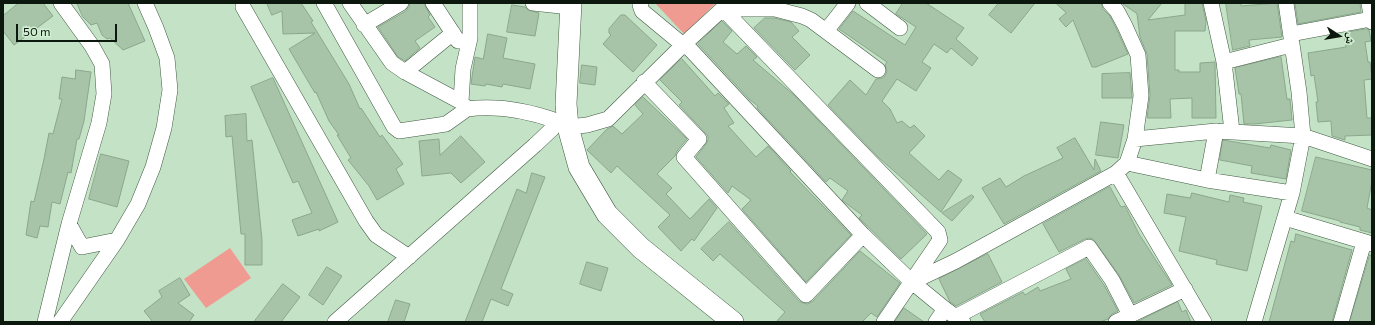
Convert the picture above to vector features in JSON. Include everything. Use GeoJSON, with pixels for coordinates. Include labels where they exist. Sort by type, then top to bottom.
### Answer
{"type":"FeatureCollection","features":[{"type":"Feature","properties":{"kind":"main road"},"geometry":{"type":"LineString","coordinates":[[570,5],[564,122],[579,167],[607,214],[641,248],[734,322]]}},
{"type":"Feature","properties":{"kind":"street"},"geometry":{"type":"LineString","coordinates":[[45,322],[69,224],[99,123],[104,94],[102,64],[92,46],[61,3]]}},
{"type":"Feature","properties":{"kind":"street"},"geometry":{"type":"LineString","coordinates":[[60,322],[116,240],[138,204],[153,167],[164,128],[170,90],[167,58],[145,3]]}},
{"type":"Feature","properties":{"kind":"street"},"geometry":{"type":"LineString","coordinates":[[324,3],[394,127],[400,131],[446,124],[464,106],[463,69],[470,38],[470,3]]}},
{"type":"Feature","properties":{"kind":"street"},"geometry":{"type":"LineString","coordinates":[[350,3],[392,63],[404,72],[464,106],[518,111],[541,115],[564,122],[587,125],[608,119],[644,82],[726,6],[775,9],[802,16],[811,20],[878,70]]}},
{"type":"Feature","properties":{"kind":"street"},"geometry":{"type":"LineString","coordinates":[[364,25],[401,3]]}},
{"type":"Feature","properties":{"kind":"street"},"geometry":{"type":"LineString","coordinates":[[432,3],[467,53]]}},
{"type":"Feature","properties":{"kind":"street"},"geometry":{"type":"LineString","coordinates":[[533,3],[570,5]]}},
{"type":"Feature","properties":{"kind":"street"},"geometry":{"type":"LineString","coordinates":[[641,3],[640,5],[642,11],[683,45],[689,48],[863,235],[912,282],[954,316]]}},
{"type":"Feature","properties":{"kind":"street"},"geometry":{"type":"LineString","coordinates":[[826,31],[848,3]]}},
{"type":"Feature","properties":{"kind":"street"},"geometry":{"type":"LineString","coordinates":[[867,3],[900,28]]}},
{"type":"Feature","properties":{"kind":"street"},"geometry":{"type":"LineString","coordinates":[[912,282],[956,261],[1122,168],[1135,139],[1141,96],[1138,56],[1125,26],[1117,11],[1110,3]]}},
{"type":"Feature","properties":{"kind":"street"},"geometry":{"type":"LineString","coordinates":[[1211,3],[1224,62],[1232,131]]}},
{"type":"Feature","properties":{"kind":"street"},"geometry":{"type":"LineString","coordinates":[[1254,322],[1292,194],[1303,136],[1300,92],[1286,3]]}},
{"type":"Feature","properties":{"kind":"street"},"geometry":{"type":"LineString","coordinates":[[1224,62],[1291,39],[1371,21],[1369,3]]}},
{"type":"Feature","properties":{"kind":"street"},"geometry":{"type":"LineString","coordinates":[[726,6],[938,232],[940,240],[884,322]]}},
{"type":"Feature","properties":{"kind":"street"},"geometry":{"type":"LineString","coordinates":[[244,7],[366,221],[376,235],[409,257]]}},
{"type":"Feature","properties":{"kind":"street"},"geometry":{"type":"LineString","coordinates":[[404,72],[452,33]]}},
{"type":"Feature","properties":{"kind":"street"},"geometry":{"type":"LineString","coordinates":[[644,82],[699,138],[684,157],[806,295],[863,235]]}},
{"type":"Feature","properties":{"kind":"street"},"geometry":{"type":"LineString","coordinates":[[335,322],[552,129],[564,122]]}},
{"type":"Feature","properties":{"kind":"street"},"geometry":{"type":"LineString","coordinates":[[1135,139],[1216,131],[1303,136],[1372,159]]}},
{"type":"Feature","properties":{"kind":"street"},"geometry":{"type":"LineString","coordinates":[[1207,180],[1216,131]]}},
{"type":"Feature","properties":{"kind":"street"},"geometry":{"type":"LineString","coordinates":[[1122,168],[1292,194]]}},
{"type":"Feature","properties":{"kind":"street"},"geometry":{"type":"LineString","coordinates":[[1122,168],[1185,289],[1204,322]]}},
{"type":"Feature","properties":{"kind":"street"},"geometry":{"type":"LineString","coordinates":[[1285,218],[1368,243],[1341,322]]}},
{"type":"Feature","properties":{"kind":"street"},"geometry":{"type":"LineString","coordinates":[[69,224],[82,247],[116,240]]}},
{"type":"Feature","properties":{"kind":"street"},"geometry":{"type":"LineString","coordinates":[[936,322],[954,316],[1089,247],[1112,280],[1125,319],[1185,289]]}},
{"type":"Feature","properties":{"kind":"shaded area"},"geometry":{"type":"Polygon","coordinates":[[[655,3],[716,3],[684,34],[655,3]]]}},
{"type":"Feature","properties":{"kind":"shaded area"},"geometry":{"type":"Polygon","coordinates":[[[230,248],[251,278],[206,308],[184,279],[230,248]]]}},
{"type":"Feature","properties":{"kind":"building"},"geometry":{"type":"Polygon","coordinates":[[[19,3],[43,3],[53,16],[14,45],[3,31],[3,16],[19,3]]]}},
{"type":"Feature","properties":{"kind":"building"},"geometry":{"type":"Polygon","coordinates":[[[77,3],[128,3],[145,41],[123,50],[110,38],[107,39],[102,35],[97,23],[91,25],[83,17],[77,3]]]}},
{"type":"Feature","properties":{"kind":"building"},"geometry":{"type":"Polygon","coordinates":[[[267,3],[301,3],[349,84],[360,109],[361,108],[380,137],[382,135],[403,164],[396,169],[404,184],[377,200],[369,186],[348,160],[351,158],[337,135],[339,135],[329,121],[316,92],[315,93],[289,49],[315,33],[283,34],[282,11],[272,15],[267,3]]]}},
{"type":"Feature","properties":{"kind":"building"},"geometry":{"type":"Polygon","coordinates":[[[410,3],[424,3],[430,15],[428,17],[435,27],[415,41],[420,48],[405,61],[398,57],[378,27],[406,11],[410,3]]]}},
{"type":"Feature","properties":{"kind":"building"},"geometry":{"type":"Polygon","coordinates":[[[903,3],[926,3],[964,28],[956,39],[978,58],[972,66],[951,48],[947,53],[934,44],[922,62],[931,68],[916,91],[897,79],[882,101],[890,109],[897,123],[902,121],[910,128],[914,125],[925,136],[909,153],[939,180],[948,170],[962,180],[941,212],[879,158],[828,105],[850,80],[866,95],[876,79],[885,76],[887,71],[885,65],[887,62],[839,29],[853,11],[905,45],[916,27],[896,14],[903,3]]]}},
{"type":"Feature","properties":{"kind":"building"},"geometry":{"type":"Polygon","coordinates":[[[999,3],[1035,3],[1011,33],[989,15],[999,3]]]}},
{"type":"Feature","properties":{"kind":"building"},"geometry":{"type":"Polygon","coordinates":[[[1056,3],[1101,3],[1103,9],[1110,16],[1128,54],[1096,67],[1092,67],[1073,20],[1066,27],[1059,19],[1066,13],[1056,3]]]}},
{"type":"Feature","properties":{"kind":"building"},"geometry":{"type":"Polygon","coordinates":[[[1122,3],[1162,3],[1148,20],[1185,15],[1185,3],[1202,3],[1206,21],[1205,31],[1175,31],[1175,70],[1179,70],[1179,72],[1200,72],[1200,63],[1215,62],[1216,118],[1192,118],[1192,98],[1170,99],[1171,118],[1147,118],[1150,95],[1147,54],[1140,37],[1137,14],[1122,3]]]}},
{"type":"Feature","properties":{"kind":"building"},"geometry":{"type":"Polygon","coordinates":[[[1226,3],[1241,3],[1241,6],[1277,3],[1282,37],[1249,40],[1250,46],[1233,50],[1226,3]]]}},
{"type":"Feature","properties":{"kind":"building"},"geometry":{"type":"Polygon","coordinates":[[[1360,3],[1361,12],[1298,24],[1295,4],[1360,3]]]}},
{"type":"Feature","properties":{"kind":"building"},"geometry":{"type":"Polygon","coordinates":[[[512,5],[525,7],[528,10],[539,13],[535,36],[507,32],[512,5]]]}},
{"type":"Feature","properties":{"kind":"building"},"geometry":{"type":"Polygon","coordinates":[[[621,15],[625,15],[657,45],[633,72],[603,44],[611,35],[609,33],[609,29],[621,15]]]}},
{"type":"Feature","properties":{"kind":"building"},"geometry":{"type":"Polygon","coordinates":[[[765,18],[774,18],[791,22],[799,31],[792,37],[810,55],[795,70],[754,28],[765,18]]]}},
{"type":"Feature","properties":{"kind":"building"},"geometry":{"type":"Polygon","coordinates":[[[722,21],[732,31],[723,42],[737,54],[746,46],[757,57],[753,60],[794,95],[927,234],[901,259],[859,218],[862,215],[842,200],[848,191],[830,178],[826,182],[757,108],[758,106],[750,100],[698,44],[722,21]]]}},
{"type":"Feature","properties":{"kind":"building"},"geometry":{"type":"Polygon","coordinates":[[[1367,29],[1369,30],[1371,41],[1365,42],[1372,79],[1364,80],[1367,118],[1372,118],[1372,135],[1345,136],[1345,140],[1332,136],[1331,121],[1318,122],[1316,102],[1318,102],[1314,75],[1311,76],[1308,53],[1346,47],[1344,33],[1367,29]]]}},
{"type":"Feature","properties":{"kind":"building"},"geometry":{"type":"Polygon","coordinates":[[[488,34],[507,38],[503,58],[535,64],[530,89],[503,84],[502,87],[486,84],[485,86],[471,84],[475,57],[483,59],[488,34]]]}},
{"type":"Feature","properties":{"kind":"building"},"geometry":{"type":"Polygon","coordinates":[[[1281,57],[1287,99],[1290,99],[1292,120],[1244,124],[1241,94],[1239,94],[1235,68],[1281,57]]]}},
{"type":"Feature","properties":{"kind":"building"},"geometry":{"type":"Polygon","coordinates":[[[682,59],[715,96],[718,93],[729,104],[724,108],[734,123],[728,126],[756,157],[768,146],[791,171],[790,172],[851,235],[806,282],[742,209],[751,200],[732,186],[728,193],[696,157],[706,144],[708,136],[679,105],[682,102],[660,80],[682,59]]]}},
{"type":"Feature","properties":{"kind":"building"},"geometry":{"type":"Polygon","coordinates":[[[582,65],[597,67],[595,85],[580,83],[582,65]]]}},
{"type":"Feature","properties":{"kind":"building"},"geometry":{"type":"Polygon","coordinates":[[[76,70],[91,72],[84,121],[79,139],[77,139],[71,173],[68,172],[60,204],[52,202],[48,227],[40,226],[37,238],[26,235],[31,201],[34,202],[49,133],[53,134],[62,99],[59,99],[62,77],[75,79],[76,70]]]}},
{"type":"Feature","properties":{"kind":"building"},"geometry":{"type":"Polygon","coordinates":[[[1130,73],[1132,98],[1102,98],[1102,74],[1130,73]]]}},
{"type":"Feature","properties":{"kind":"building"},"geometry":{"type":"Polygon","coordinates":[[[273,78],[338,222],[319,231],[319,229],[298,236],[292,220],[312,213],[298,181],[293,183],[251,87],[273,78]]]}},
{"type":"Feature","properties":{"kind":"building"},"geometry":{"type":"Polygon","coordinates":[[[643,97],[687,139],[677,151],[675,156],[657,174],[672,188],[666,194],[690,219],[709,199],[717,208],[694,241],[692,239],[681,251],[658,227],[670,215],[617,166],[611,173],[587,150],[607,129],[613,126],[622,134],[643,114],[635,105],[643,97]]]}},
{"type":"Feature","properties":{"kind":"building"},"geometry":{"type":"Polygon","coordinates":[[[246,114],[247,141],[252,140],[262,240],[262,265],[245,265],[245,234],[241,234],[232,136],[226,137],[225,116],[246,114]]]}},
{"type":"Feature","properties":{"kind":"building"},"geometry":{"type":"Polygon","coordinates":[[[1101,122],[1124,125],[1118,158],[1096,155],[1101,122]]]}},
{"type":"Feature","properties":{"kind":"building"},"geometry":{"type":"Polygon","coordinates":[[[461,136],[485,162],[461,183],[451,173],[422,176],[419,141],[439,139],[440,155],[461,136]]]}},
{"type":"Feature","properties":{"kind":"building"},"geometry":{"type":"Polygon","coordinates":[[[1075,138],[1094,170],[1095,159],[1101,171],[1004,224],[982,188],[1000,178],[1006,187],[1024,176],[1063,158],[1057,148],[1075,138]]]}},
{"type":"Feature","properties":{"kind":"building"},"geometry":{"type":"Polygon","coordinates":[[[1223,140],[1270,148],[1271,145],[1291,150],[1286,179],[1251,173],[1252,166],[1220,160],[1223,140]]]}},
{"type":"Feature","properties":{"kind":"building"},"geometry":{"type":"Polygon","coordinates":[[[101,154],[129,161],[117,207],[89,199],[101,154]]]}},
{"type":"Feature","properties":{"kind":"building"},"geometry":{"type":"Polygon","coordinates":[[[1316,157],[1372,170],[1372,181],[1367,208],[1372,210],[1372,233],[1360,230],[1360,227],[1302,211],[1316,157]]]}},
{"type":"Feature","properties":{"kind":"building"},"geometry":{"type":"Polygon","coordinates":[[[532,173],[545,177],[501,289],[513,294],[508,306],[491,299],[482,322],[465,322],[517,189],[526,193],[532,173]]]}},
{"type":"Feature","properties":{"kind":"building"},"geometry":{"type":"Polygon","coordinates":[[[1110,187],[1121,207],[1125,206],[1139,234],[1172,285],[1134,303],[1119,275],[1093,239],[1085,239],[1059,252],[1043,224],[1110,187]]]}},
{"type":"Feature","properties":{"kind":"building"},"geometry":{"type":"Polygon","coordinates":[[[1192,193],[1229,202],[1230,195],[1244,198],[1243,202],[1262,206],[1247,271],[1216,264],[1217,260],[1179,251],[1186,217],[1164,213],[1167,194],[1190,198],[1192,193]]]}},
{"type":"Feature","properties":{"kind":"building"},"geometry":{"type":"Polygon","coordinates":[[[972,195],[974,197],[952,221],[942,213],[972,195]]]}},
{"type":"Feature","properties":{"kind":"building"},"geometry":{"type":"Polygon","coordinates":[[[729,222],[799,301],[803,303],[808,304],[813,301],[860,251],[900,283],[877,317],[871,313],[862,322],[776,322],[785,312],[720,254],[713,261],[701,249],[729,222]]]}},
{"type":"Feature","properties":{"kind":"building"},"geometry":{"type":"Polygon","coordinates":[[[1296,234],[1352,250],[1332,322],[1269,322],[1291,241],[1294,242],[1296,234]]]}},
{"type":"Feature","properties":{"kind":"building"},"geometry":{"type":"Polygon","coordinates":[[[988,254],[1002,282],[956,306],[950,302],[939,279],[988,254]]]}},
{"type":"Feature","properties":{"kind":"building"},"geometry":{"type":"Polygon","coordinates":[[[1370,255],[1372,256],[1372,322],[1350,322],[1370,255]]]}},
{"type":"Feature","properties":{"kind":"building"},"geometry":{"type":"Polygon","coordinates":[[[1086,259],[1104,285],[1118,311],[1112,314],[1108,319],[1100,322],[985,322],[980,314],[1023,292],[1025,295],[1038,287],[1040,291],[1071,279],[1066,269],[1086,259]]]}},
{"type":"Feature","properties":{"kind":"building"},"geometry":{"type":"Polygon","coordinates":[[[587,262],[608,268],[601,291],[580,284],[587,262]]]}},
{"type":"Feature","properties":{"kind":"building"},"geometry":{"type":"Polygon","coordinates":[[[327,267],[342,276],[323,305],[309,295],[327,267]]]}},
{"type":"Feature","properties":{"kind":"building"},"geometry":{"type":"Polygon","coordinates":[[[180,278],[190,295],[178,303],[194,315],[189,322],[153,322],[144,311],[162,297],[159,291],[180,278]]]}},
{"type":"Feature","properties":{"kind":"building"},"geometry":{"type":"Polygon","coordinates":[[[283,284],[300,297],[281,322],[254,322],[283,284]]]}},
{"type":"Feature","properties":{"kind":"building"},"geometry":{"type":"Polygon","coordinates":[[[396,300],[410,304],[404,322],[388,322],[396,300]]]}},
{"type":"Feature","properties":{"kind":"building"},"geometry":{"type":"Polygon","coordinates":[[[1178,302],[1182,312],[1186,310],[1191,322],[1137,322],[1178,302]]]}},
{"type":"Feature","properties":{"kind":"building"},"geometry":{"type":"Polygon","coordinates":[[[904,308],[924,322],[895,322],[904,308]]]}}]}
